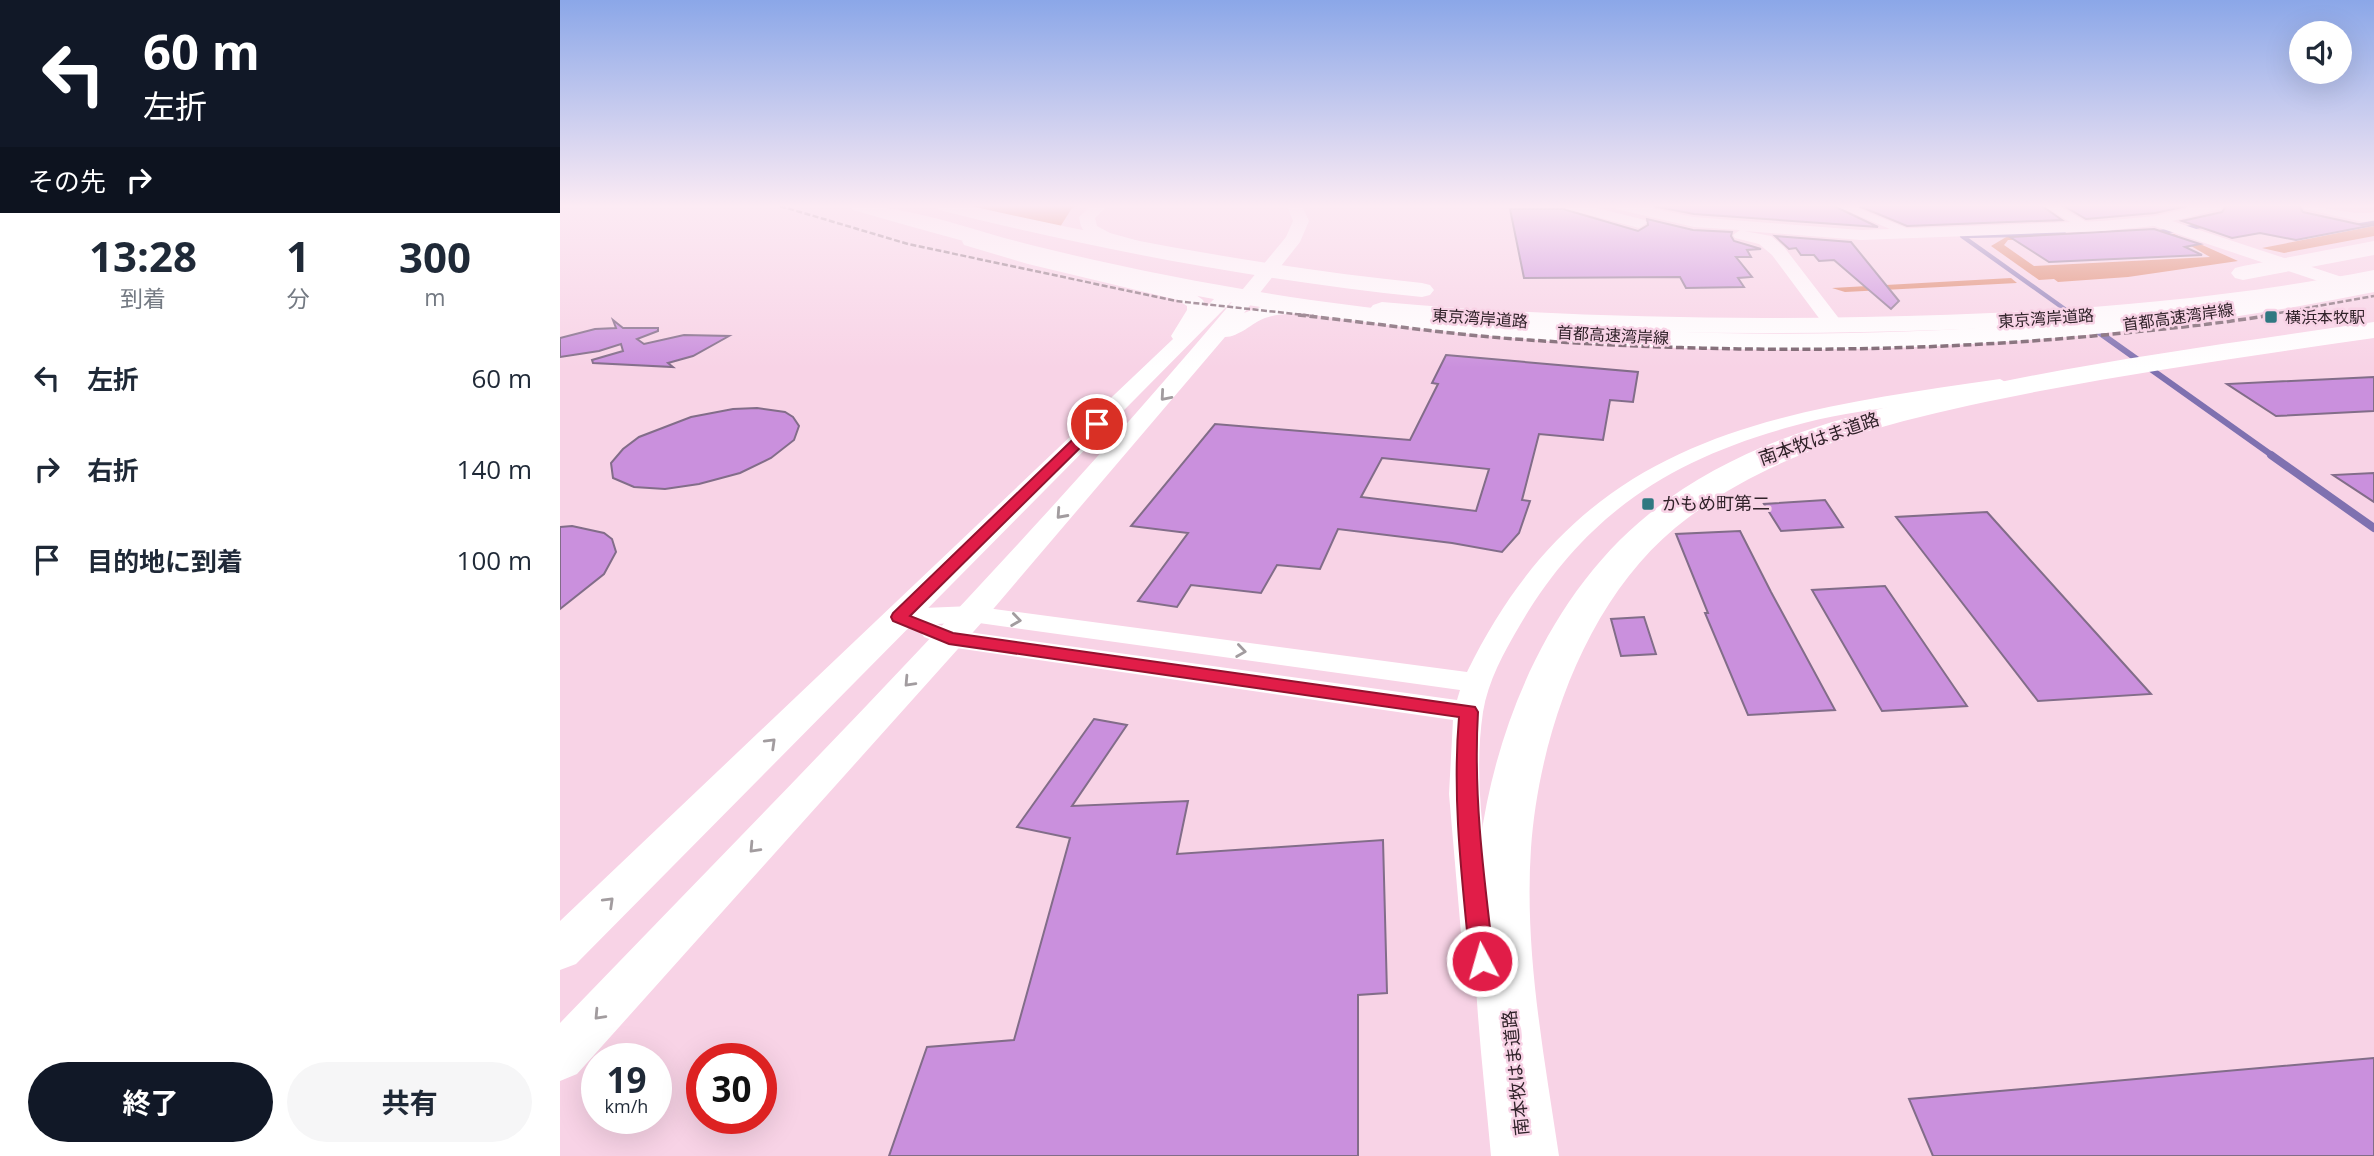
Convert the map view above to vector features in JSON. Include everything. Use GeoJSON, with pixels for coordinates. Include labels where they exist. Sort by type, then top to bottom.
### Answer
{"type":"FeatureCollection","features":[{"type":"Feature","properties":{"kind":"highway","name":"東京湾岸道路"},"geometry":{"type":"LineString","coordinates":[[1058,260],[1243,293],[1429,314],[1577,325],[1973,322],[2204,305],[2345,284],[2374,277]]}},
{"type":"Feature","properties":{"kind":"highway","name":"首都高速湾岸線"},"geometry":{"type":"LineString","coordinates":[[1069,260],[1233,295],[1402,318],[1610,336],[1810,341],[2007,334],[2149,322],[2374,285]]}},
{"type":"Feature","properties":{"kind":"highway","name":"首都高速湾岸線"},"geometry":{"type":"LineString","coordinates":[[1142,260],[1269,284],[1429,305],[1616,319],[1823,323],[2047,314],[2193,297],[2374,267]]}},
{"type":"Feature","properties":{"kind":"highway","name":"東京湾岸道路"},"geometry":{"type":"LineString","coordinates":[[1197,260],[1311,278],[1445,292]]}},
{"type":"Feature","properties":{"kind":"highway"},"geometry":{"type":"LineString","coordinates":[[2215,277],[2315,260]]}},
{"type":"Feature","properties":{"kind":"highway","name":"東京湾岸道路"},"geometry":{"type":"LineString","coordinates":[[1527,298],[1693,304],[1818,304],[1960,301],[2091,292]]}},
{"type":"Feature","properties":{"kind":"highway"},"geometry":{"type":"LineString","coordinates":[[1933,404],[2139,356],[2374,318]]}},
{"type":"Feature","properties":{"kind":"highway","name":"南本牧はま道路"},"geometry":{"type":"LineString","coordinates":[[1525,1156],[1506,979],[1504,863],[1516,783],[1543,690],[1575,620],[1607,575],[1634,544],[1679,507],[1711,486],[1751,463],[1803,441],[1933,404],[2108,371],[2374,331]]}},
{"type":"Feature","properties":{"kind":"highway","name":"南本牧はま道路"},"geometry":{"type":"LineString","coordinates":[[1545,1156],[1522,979],[1517,895],[1522,825],[1541,738],[1570,654],[1604,596],[1644,548],[1688,511],[1758,467],[1810,445],[1862,428],[1940,408],[2049,386],[2374,331]]}},
{"type":"Feature","properties":{"kind":"street"},"geometry":{"type":"LineString","coordinates":[[1034,260],[1185,296],[1196,304],[1197,310],[1192,322],[1168,353]]}},
{"type":"Feature","properties":{"kind":"street"},"geometry":{"type":"LineString","coordinates":[[560,950],[1219,305],[1259,260]]}},
{"type":"Feature","properties":{"kind":"street"},"geometry":{"type":"LineString","coordinates":[[560,1057],[961,626],[1107,464],[1198,358],[1276,260]]}},
{"type":"Feature","properties":{"kind":"street"},"geometry":{"type":"LineString","coordinates":[[1785,260],[1834,325]]}},
{"type":"Feature","properties":{"kind":"street"},"geometry":{"type":"LineString","coordinates":[[2274,260],[2345,284]]}},
{"type":"Feature","properties":{"kind":"street"},"geometry":{"type":"LineString","coordinates":[[1198,358],[1241,321],[1272,309],[1310,307],[1430,319],[1577,325]]}},
{"type":"Feature","properties":{"kind":"street"},"geometry":{"type":"LineString","coordinates":[[1503,1156],[1470,852],[1465,768],[1472,698],[1536,577],[1577,530],[1618,494],[1664,466],[1714,444],[1767,426],[1884,401],[2374,331]]}},
{"type":"Feature","properties":{"kind":"street"},"geometry":{"type":"LineString","coordinates":[[899,617],[1472,698]]}},
{"type":"Feature","properties":{"kind":"shaded area"},"geometry":{"type":"Polygon","coordinates":[[[2011,260],[2025,260],[2034,266],[2152,260],[2238,261],[2128,277],[2058,282],[2054,279],[2039,280],[2011,260]]]}},
{"type":"Feature","properties":{"kind":"shaded area"},"geometry":{"type":"Polygon","coordinates":[[[2011,278],[2017,283],[1845,292],[1832,288],[2011,278]]]}},
{"type":"Feature","properties":{"kind":"building"},"geometry":{"type":"Polygon","coordinates":[[[1520,260],[1738,260],[1752,277],[1738,278],[1744,287],[1686,288],[1680,277],[1524,278],[1520,260]]]}},
{"type":"Feature","properties":{"kind":"building"},"geometry":{"type":"Polygon","coordinates":[[[1818,260],[1866,260],[1899,301],[1891,309],[1834,260],[1818,260]]]}},
{"type":"Feature","properties":{"kind":"building"},"geometry":{"type":"Polygon","coordinates":[[[2046,260],[2094,260],[2049,262],[2046,260]]]}},
{"type":"Feature","properties":{"kind":"building"},"geometry":{"type":"Polygon","coordinates":[[[613,320],[623,328],[658,328],[658,331],[637,339],[644,344],[684,335],[729,336],[693,356],[668,363],[673,367],[593,363],[592,360],[623,351],[621,344],[599,351],[560,357],[560,338],[595,329],[616,328],[613,320]]]}},
{"type":"Feature","properties":{"kind":"building"},"geometry":{"type":"Polygon","coordinates":[[[1446,355],[1638,372],[1633,402],[1610,400],[1603,440],[1539,434],[1522,500],[1530,501],[1519,533],[1502,552],[1338,529],[1320,569],[1277,565],[1261,593],[1191,585],[1177,607],[1138,601],[1188,533],[1131,526],[1215,424],[1410,440],[1438,384],[1432,383],[1446,355]],[[1382,458],[1361,497],[1476,511],[1489,469],[1382,458]]]}},
{"type":"Feature","properties":{"kind":"building"},"geometry":{"type":"Polygon","coordinates":[[[2374,377],[2374,411],[2276,416],[2227,384],[2374,377]]]}},
{"type":"Feature","properties":{"kind":"building"},"geometry":{"type":"Polygon","coordinates":[[[757,408],[785,412],[793,417],[799,426],[794,440],[771,458],[740,473],[699,484],[665,489],[634,487],[613,478],[611,463],[639,437],[691,417],[733,409],[757,408]]]}},
{"type":"Feature","properties":{"kind":"building"},"geometry":{"type":"Polygon","coordinates":[[[2374,473],[2374,502],[2333,475],[2374,473]]]}},
{"type":"Feature","properties":{"kind":"building"},"geometry":{"type":"Polygon","coordinates":[[[1825,500],[1843,527],[1781,531],[1764,504],[1825,500]]]}},
{"type":"Feature","properties":{"kind":"building"},"geometry":{"type":"Polygon","coordinates":[[[1987,512],[2151,694],[2038,701],[1896,517],[1987,512]]]}},
{"type":"Feature","properties":{"kind":"building"},"geometry":{"type":"Polygon","coordinates":[[[572,526],[604,533],[612,539],[616,552],[604,574],[560,609],[560,527],[572,526]]]}},
{"type":"Feature","properties":{"kind":"building"},"geometry":{"type":"Polygon","coordinates":[[[1740,531],[1835,710],[1748,715],[1705,613],[1708,613],[1676,534],[1740,531]]]}},
{"type":"Feature","properties":{"kind":"building"},"geometry":{"type":"Polygon","coordinates":[[[1885,586],[1967,706],[1882,711],[1812,590],[1885,586]]]}},
{"type":"Feature","properties":{"kind":"building"},"geometry":{"type":"Polygon","coordinates":[[[1644,617],[1656,654],[1621,656],[1611,619],[1644,617]]]}},
{"type":"Feature","properties":{"kind":"building"},"geometry":{"type":"Polygon","coordinates":[[[1094,719],[1127,725],[1072,806],[1188,801],[1177,854],[1383,840],[1387,993],[1358,995],[1358,1156],[889,1156],[927,1047],[1014,1040],[1070,838],[1017,827],[1094,719]]]}},
{"type":"Feature","properties":{"kind":"building"},"geometry":{"type":"Polygon","coordinates":[[[2374,1058],[2374,1156],[1933,1156],[1909,1099],[2374,1058]]]}},
{"type":"Feature","properties":{"kind":"waterway"},"geometry":{"type":"LineString","coordinates":[[1996,260],[2073,315]]}},
{"type":"Feature","properties":{"kind":"waterway"},"geometry":{"type":"LineString","coordinates":[[2093,328],[2273,456]]}},
{"type":"Feature","properties":{"kind":"waterway"},"geometry":{"type":"LineString","coordinates":[[2271,455],[2374,528]]}},
{"type":"Feature","properties":{"kind":"railway"},"geometry":{"type":"LineString","coordinates":[[983,260],[1176,301],[1314,316]]}},
{"type":"Feature","properties":{"kind":"railway"},"geometry":{"type":"LineString","coordinates":[[2262,316],[2374,296]]}},
{"type":"Feature","properties":{"kind":"railway"},"geometry":{"type":"LineString","coordinates":[[1298,315],[1529,340],[1741,349],[1882,348],[2023,342],[2182,327],[2271,315]]}},
{"type":"Feature","properties":{"kind":"place","name":"横浜本牧駅"},"geometry":{"type":"Point","coordinates":[2271,317]}},
{"type":"Feature","properties":{"kind":"place","name":"かもめ町第二"},"geometry":{"type":"Point","coordinates":[1648,504]}},
{"type":"Feature","properties":{"kind":"route"},"geometry":{"type":"LineString","coordinates":[[1097,424],[899,617],[949,638],[1469,712],[1465,768],[1470,852],[1482,961]]}}]}
